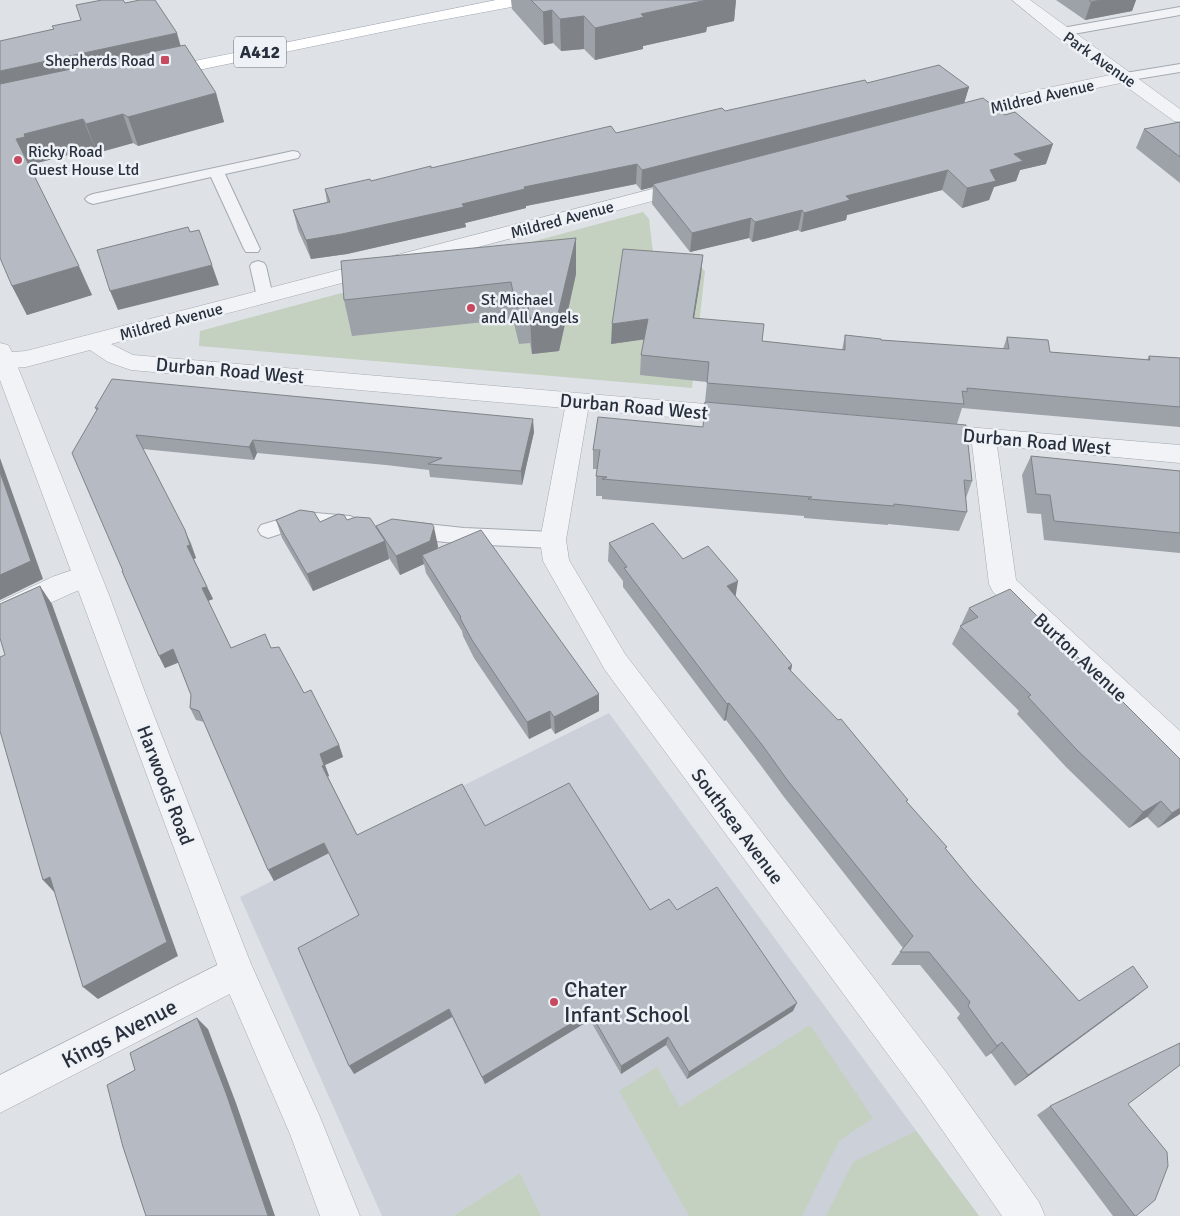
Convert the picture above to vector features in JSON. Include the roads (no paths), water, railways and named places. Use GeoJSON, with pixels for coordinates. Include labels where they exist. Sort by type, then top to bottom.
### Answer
{"type":"FeatureCollection","features":[{"type":"Feature","properties":{"kind":"main road","name":"A412"},"geometry":{"type":"LineString","coordinates":[[141,77],[410,21],[522,0]]}},
{"type":"Feature","properties":{"kind":"street","name":"Park Avenue"},"geometry":{"type":"LineString","coordinates":[[1020,0],[1180,117]]}},
{"type":"Feature","properties":{"kind":"street","name":"Mildred Avenue"},"geometry":{"type":"LineString","coordinates":[[938,121],[1033,96],[1125,77]]}},
{"type":"Feature","properties":{"kind":"street","name":"Mildred Avenue"},"geometry":{"type":"LineString","coordinates":[[2,358],[26,359],[709,180]]}},
{"type":"Feature","properties":{"kind":"street","name":"Durban Road West"},"geometry":{"type":"LineString","coordinates":[[94,341],[114,357],[131,362],[766,417]]}},
{"type":"Feature","properties":{"kind":"street","name":"Harwoods Road"},"geometry":{"type":"LineString","coordinates":[[2,358],[237,972],[307,1130],[340,1216]]}},
{"type":"Feature","properties":{"kind":"street","name":"Southsea Avenue"},"geometry":{"type":"LineString","coordinates":[[578,401],[553,540],[556,561],[614,662],[933,1085],[1025,1216]]}},
{"type":"Feature","properties":{"kind":"street","name":"Durban Road West"},"geometry":{"type":"LineString","coordinates":[[914,430],[1180,454]]}},
{"type":"Feature","properties":{"kind":"street","name":"Burton Avenue"},"geometry":{"type":"LineString","coordinates":[[983,436],[1003,584],[1180,750]]}},
{"type":"Feature","properties":{"kind":"street"},"geometry":{"type":"LineString","coordinates":[[1,615],[62,585],[87,576]]}},
{"type":"Feature","properties":{"kind":"street","name":"Kings Avenue"},"geometry":{"type":"LineString","coordinates":[[0,1095],[237,972]]}},
{"type":"Feature","properties":{"kind":"lane"},"geometry":{"type":"LineString","coordinates":[[1062,32],[1180,11]]}},
{"type":"Feature","properties":{"kind":"lane"},"geometry":{"type":"LineString","coordinates":[[1125,77],[1180,68]]}},
{"type":"Feature","properties":{"kind":"lane"},"geometry":{"type":"LineString","coordinates":[[93,199],[293,155]]}},
{"type":"Feature","properties":{"kind":"lane"},"geometry":{"type":"LineString","coordinates":[[216,172],[252,249]]}},
{"type":"Feature","properties":{"kind":"lane"},"geometry":{"type":"LineString","coordinates":[[258,266],[265,297]]}},
{"type":"Feature","properties":{"kind":"lane"},"geometry":{"type":"LineString","coordinates":[[268,530],[304,519],[464,536],[553,540]]}},
{"type":"Feature","properties":{"kind":"place","name":"Shepherds Road"},"geometry":{"type":"Point","coordinates":[165,60]}},
{"type":"Feature","properties":{"kind":"place","name":"Ricky Road Guest House Ltd"},"geometry":{"type":"Point","coordinates":[18,160]}},
{"type":"Feature","properties":{"kind":"place","name":"St Michael and All Angels"},"geometry":{"type":"Point","coordinates":[471,308]}},
{"type":"Feature","properties":{"kind":"place","name":"Chater Infant School"},"geometry":{"type":"Point","coordinates":[554,1002]}}]}
